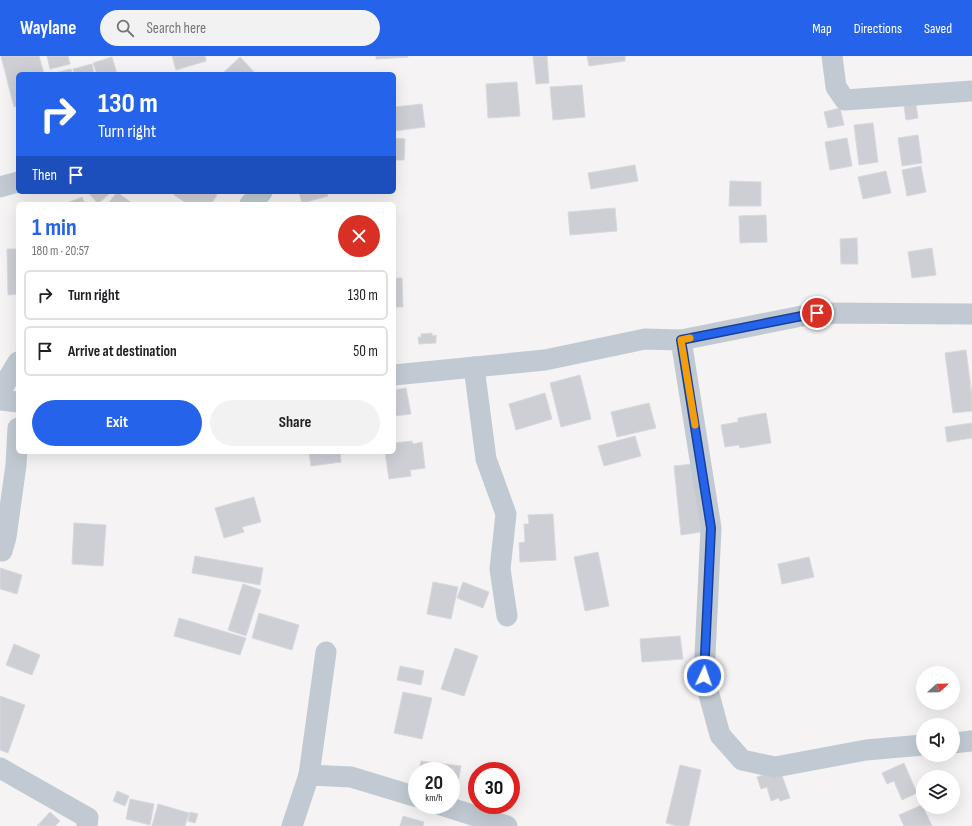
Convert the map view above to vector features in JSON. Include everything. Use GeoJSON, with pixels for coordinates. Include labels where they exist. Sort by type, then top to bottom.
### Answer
{"type":"FeatureCollection","features":[{"type":"Feature","properties":{"kind":"street"},"geometry":{"type":"LineString","coordinates":[[832,56],[836,87],[845,100],[972,91]]}},
{"type":"Feature","properties":{"kind":"street"},"geometry":{"type":"LineString","coordinates":[[0,187],[16,183]]}},
{"type":"Feature","properties":{"kind":"street"},"geometry":{"type":"LineString","coordinates":[[252,202],[260,194]]}},
{"type":"Feature","properties":{"kind":"street"},"geometry":{"type":"LineString","coordinates":[[396,375],[545,360],[645,339],[681,340],[817,313],[972,314]]}},
{"type":"Feature","properties":{"kind":"street"},"geometry":{"type":"LineString","coordinates":[[681,340],[711,528],[704,676],[720,735],[742,760],[775,767],[866,750],[916,746]]}},
{"type":"Feature","properties":{"kind":"street"},"geometry":{"type":"LineString","coordinates":[[0,392],[16,365]]}},
{"type":"Feature","properties":{"kind":"street"},"geometry":{"type":"LineString","coordinates":[[474,367],[486,459],[506,514],[500,569],[508,616]]}},
{"type":"Feature","properties":{"kind":"street"},"geometry":{"type":"LineString","coordinates":[[0,400],[16,402]]}},
{"type":"Feature","properties":{"kind":"street"},"geometry":{"type":"LineString","coordinates":[[2,551],[6,537],[17,454]]}},
{"type":"Feature","properties":{"kind":"street"},"geometry":{"type":"LineString","coordinates":[[292,826],[309,775],[326,652]]}},
{"type":"Feature","properties":{"kind":"street"},"geometry":{"type":"LineString","coordinates":[[960,742],[972,741]]}},
{"type":"Feature","properties":{"kind":"street"},"geometry":{"type":"LineString","coordinates":[[0,768],[88,818],[87,826]]}},
{"type":"Feature","properties":{"kind":"street"},"geometry":{"type":"LineString","coordinates":[[309,775],[351,777],[408,795]]}},
{"type":"Feature","properties":{"kind":"street"},"geometry":{"type":"LineString","coordinates":[[460,811],[507,826]]}},
{"type":"Feature","properties":{"kind":"building"},"geometry":{"type":"Polygon","coordinates":[[[1,56],[39,56],[43,72],[16,72],[16,106],[14,107],[1,56]]]}},
{"type":"Feature","properties":{"kind":"building"},"geometry":{"type":"Polygon","coordinates":[[[47,56],[68,56],[70,64],[50,69],[47,56]]]}},
{"type":"Feature","properties":{"kind":"building"},"geometry":{"type":"Polygon","coordinates":[[[172,56],[205,56],[206,61],[176,70],[172,56]]]}},
{"type":"Feature","properties":{"kind":"building"},"geometry":{"type":"Polygon","coordinates":[[[376,56],[408,56],[408,57],[376,59],[376,56]]]}},
{"type":"Feature","properties":{"kind":"building"},"geometry":{"type":"Polygon","coordinates":[[[533,56],[547,56],[549,83],[536,84],[533,56]]]}},
{"type":"Feature","properties":{"kind":"building"},"geometry":{"type":"Polygon","coordinates":[[[587,56],[625,56],[625,61],[589,66],[587,56]]]}},
{"type":"Feature","properties":{"kind":"building"},"geometry":{"type":"Polygon","coordinates":[[[112,57],[116,72],[96,72],[93,63],[112,57]]]}},
{"type":"Feature","properties":{"kind":"building"},"geometry":{"type":"Polygon","coordinates":[[[240,57],[254,72],[224,72],[240,57]]]}},
{"type":"Feature","properties":{"kind":"building"},"geometry":{"type":"Polygon","coordinates":[[[92,64],[94,72],[74,72],[73,69],[92,64]]]}},
{"type":"Feature","properties":{"kind":"building"},"geometry":{"type":"Polygon","coordinates":[[[71,69],[72,72],[59,72],[71,69]]]}},
{"type":"Feature","properties":{"kind":"building"},"geometry":{"type":"Polygon","coordinates":[[[517,82],[520,116],[488,118],[486,84],[517,82]]]}},
{"type":"Feature","properties":{"kind":"building"},"geometry":{"type":"Polygon","coordinates":[[[582,85],[585,117],[553,120],[550,87],[582,85]]]}},
{"type":"Feature","properties":{"kind":"building"},"geometry":{"type":"Polygon","coordinates":[[[422,104],[425,127],[396,131],[396,107],[422,104]]]}},
{"type":"Feature","properties":{"kind":"building"},"geometry":{"type":"Polygon","coordinates":[[[916,104],[918,118],[906,120],[904,106],[916,104]]]}},
{"type":"Feature","properties":{"kind":"building"},"geometry":{"type":"Polygon","coordinates":[[[840,108],[844,125],[828,128],[824,112],[840,108]]]}},
{"type":"Feature","properties":{"kind":"building"},"geometry":{"type":"Polygon","coordinates":[[[873,123],[878,162],[859,165],[854,125],[873,123]]]}},
{"type":"Feature","properties":{"kind":"building"},"geometry":{"type":"Polygon","coordinates":[[[918,135],[922,163],[902,166],[898,138],[918,135]]]}},
{"type":"Feature","properties":{"kind":"building"},"geometry":{"type":"Polygon","coordinates":[[[396,138],[405,139],[404,160],[396,160],[396,138]]]}},
{"type":"Feature","properties":{"kind":"building"},"geometry":{"type":"Polygon","coordinates":[[[847,138],[852,166],[830,170],[825,142],[847,138]]]}},
{"type":"Feature","properties":{"kind":"building"},"geometry":{"type":"Polygon","coordinates":[[[635,165],[638,181],[591,189],[588,173],[635,165]]]}},
{"type":"Feature","properties":{"kind":"building"},"geometry":{"type":"Polygon","coordinates":[[[921,166],[926,192],[907,196],[902,170],[921,166]]]}},
{"type":"Feature","properties":{"kind":"building"},"geometry":{"type":"Polygon","coordinates":[[[886,171],[891,193],[863,199],[858,177],[886,171]]]}},
{"type":"Feature","properties":{"kind":"building"},"geometry":{"type":"Polygon","coordinates":[[[730,181],[761,182],[761,206],[729,206],[730,181]]]}},
{"type":"Feature","properties":{"kind":"building"},"geometry":{"type":"Polygon","coordinates":[[[90,194],[109,194],[100,202],[96,202],[90,194]]]}},
{"type":"Feature","properties":{"kind":"building"},"geometry":{"type":"Polygon","coordinates":[[[116,194],[120,194],[130,202],[110,202],[116,194]]]}},
{"type":"Feature","properties":{"kind":"building"},"geometry":{"type":"Polygon","coordinates":[[[300,194],[328,194],[328,196],[302,202],[300,194]]]}},
{"type":"Feature","properties":{"kind":"building"},"geometry":{"type":"Polygon","coordinates":[[[174,195],[217,195],[212,202],[185,202],[174,195]]]}},
{"type":"Feature","properties":{"kind":"building"},"geometry":{"type":"Polygon","coordinates":[[[82,197],[84,202],[70,202],[82,197]]]}},
{"type":"Feature","properties":{"kind":"building"},"geometry":{"type":"Polygon","coordinates":[[[615,208],[617,231],[570,235],[568,212],[615,208]]]}},
{"type":"Feature","properties":{"kind":"building"},"geometry":{"type":"Polygon","coordinates":[[[766,215],[767,242],[740,243],[739,216],[766,215]]]}},
{"type":"Feature","properties":{"kind":"building"},"geometry":{"type":"Polygon","coordinates":[[[857,238],[858,264],[841,264],[840,239],[857,238]]]}},
{"type":"Feature","properties":{"kind":"building"},"geometry":{"type":"Polygon","coordinates":[[[932,248],[936,275],[912,278],[908,252],[932,248]]]}},
{"type":"Feature","properties":{"kind":"building"},"geometry":{"type":"Polygon","coordinates":[[[7,249],[16,249],[16,294],[8,295],[7,249]]]}},
{"type":"Feature","properties":{"kind":"building"},"geometry":{"type":"Polygon","coordinates":[[[396,278],[402,278],[403,307],[396,307],[396,278]]]}},
{"type":"Feature","properties":{"kind":"building"},"geometry":{"type":"Polygon","coordinates":[[[432,333],[432,336],[436,335],[436,343],[419,344],[418,337],[421,337],[421,334],[432,333]]]}},
{"type":"Feature","properties":{"kind":"building"},"geometry":{"type":"Polygon","coordinates":[[[966,350],[972,396],[972,411],[953,413],[945,353],[966,350]]]}},
{"type":"Feature","properties":{"kind":"building"},"geometry":{"type":"Polygon","coordinates":[[[580,375],[591,419],[561,427],[550,383],[580,375]]]}},
{"type":"Feature","properties":{"kind":"building"},"geometry":{"type":"Polygon","coordinates":[[[406,388],[411,414],[396,416],[396,390],[406,388]]]}},
{"type":"Feature","properties":{"kind":"building"},"geometry":{"type":"Polygon","coordinates":[[[545,393],[552,419],[516,430],[509,404],[545,393]]]}},
{"type":"Feature","properties":{"kind":"building"},"geometry":{"type":"Polygon","coordinates":[[[649,403],[656,428],[617,437],[611,412],[649,403]]]}},
{"type":"Feature","properties":{"kind":"building"},"geometry":{"type":"Polygon","coordinates":[[[766,413],[771,443],[740,448],[739,445],[725,447],[721,425],[738,422],[738,418],[766,413]]]}},
{"type":"Feature","properties":{"kind":"building"},"geometry":{"type":"Polygon","coordinates":[[[972,423],[972,438],[947,442],[945,427],[972,423]]]}},
{"type":"Feature","properties":{"kind":"building"},"geometry":{"type":"Polygon","coordinates":[[[635,436],[641,456],[604,466],[598,446],[635,436]]]}},
{"type":"Feature","properties":{"kind":"building"},"geometry":{"type":"Polygon","coordinates":[[[412,441],[413,444],[422,442],[425,468],[410,470],[411,476],[389,479],[385,454],[396,454],[396,443],[412,441]]]}},
{"type":"Feature","properties":{"kind":"building"},"geometry":{"type":"Polygon","coordinates":[[[309,454],[340,454],[341,462],[311,466],[309,454]]]}},
{"type":"Feature","properties":{"kind":"building"},"geometry":{"type":"Polygon","coordinates":[[[693,464],[701,532],[681,535],[674,466],[693,464]]]}},
{"type":"Feature","properties":{"kind":"building"},"geometry":{"type":"Polygon","coordinates":[[[254,497],[261,522],[242,527],[244,532],[224,538],[215,508],[254,497]]]}},
{"type":"Feature","properties":{"kind":"building"},"geometry":{"type":"Polygon","coordinates":[[[553,514],[556,560],[520,562],[519,543],[525,542],[524,524],[529,524],[528,515],[553,514]]]}},
{"type":"Feature","properties":{"kind":"building"},"geometry":{"type":"Polygon","coordinates":[[[74,523],[106,525],[103,566],[72,564],[74,523]]]}},
{"type":"Feature","properties":{"kind":"building"},"geometry":{"type":"Polygon","coordinates":[[[598,552],[609,606],[585,611],[574,557],[598,552]]]}},
{"type":"Feature","properties":{"kind":"building"},"geometry":{"type":"Polygon","coordinates":[[[195,556],[263,568],[260,585],[192,573],[195,556]]]}},
{"type":"Feature","properties":{"kind":"building"},"geometry":{"type":"Polygon","coordinates":[[[809,557],[814,577],[782,584],[778,564],[809,557]]]}},
{"type":"Feature","properties":{"kind":"building"},"geometry":{"type":"Polygon","coordinates":[[[0,568],[22,575],[17,594],[0,589],[0,568]]]}},
{"type":"Feature","properties":{"kind":"building"},"geometry":{"type":"Polygon","coordinates":[[[433,582],[458,587],[451,619],[427,614],[433,582]]]}},
{"type":"Feature","properties":{"kind":"building"},"geometry":{"type":"Polygon","coordinates":[[[463,582],[489,592],[483,608],[457,598],[463,582]]]}},
{"type":"Feature","properties":{"kind":"building"},"geometry":{"type":"Polygon","coordinates":[[[243,584],[261,590],[246,636],[228,630],[243,584]]]}},
{"type":"Feature","properties":{"kind":"building"},"geometry":{"type":"Polygon","coordinates":[[[259,613],[299,625],[292,650],[252,638],[259,613]]]}},
{"type":"Feature","properties":{"kind":"building"},"geometry":{"type":"Polygon","coordinates":[[[179,618],[246,638],[240,655],[174,636],[179,618]]]}},
{"type":"Feature","properties":{"kind":"building"},"geometry":{"type":"Polygon","coordinates":[[[680,636],[683,659],[642,662],[640,639],[680,636]]]}},
{"type":"Feature","properties":{"kind":"building"},"geometry":{"type":"Polygon","coordinates":[[[14,644],[40,655],[32,675],[6,665],[14,644]]]}},
{"type":"Feature","properties":{"kind":"building"},"geometry":{"type":"Polygon","coordinates":[[[455,648],[478,656],[464,696],[441,689],[455,648]]]}},
{"type":"Feature","properties":{"kind":"building"},"geometry":{"type":"Polygon","coordinates":[[[400,666],[424,671],[421,685],[397,680],[400,666]]]}},
{"type":"Feature","properties":{"kind":"building"},"geometry":{"type":"Polygon","coordinates":[[[403,692],[432,698],[422,739],[394,733],[403,692]]]}},
{"type":"Feature","properties":{"kind":"building"},"geometry":{"type":"Polygon","coordinates":[[[0,696],[25,705],[8,753],[0,750],[0,696]]]}},
{"type":"Feature","properties":{"kind":"building"},"geometry":{"type":"Polygon","coordinates":[[[904,763],[916,793],[902,800],[894,781],[887,784],[882,773],[904,763]]]}},
{"type":"Feature","properties":{"kind":"building"},"geometry":{"type":"Polygon","coordinates":[[[680,765],[701,770],[689,826],[677,826],[666,823],[680,765]]]}},
{"type":"Feature","properties":{"kind":"building"},"geometry":{"type":"Polygon","coordinates":[[[780,770],[790,798],[780,801],[779,798],[771,801],[767,787],[761,789],[757,777],[780,770]]]}},
{"type":"Feature","properties":{"kind":"building"},"geometry":{"type":"Polygon","coordinates":[[[117,791],[129,796],[125,806],[113,801],[117,791]]]}},
{"type":"Feature","properties":{"kind":"building"},"geometry":{"type":"Polygon","coordinates":[[[130,799],[154,804],[150,825],[126,819],[130,799]]]}},
{"type":"Feature","properties":{"kind":"building"},"geometry":{"type":"Polygon","coordinates":[[[158,804],[189,813],[185,826],[152,826],[158,804]]]}},
{"type":"Feature","properties":{"kind":"building"},"geometry":{"type":"Polygon","coordinates":[[[916,808],[916,814],[926,814],[932,826],[904,826],[899,815],[916,808]]]}},
{"type":"Feature","properties":{"kind":"building"},"geometry":{"type":"Polygon","coordinates":[[[50,812],[60,821],[55,826],[37,826],[50,812]]]}},
{"type":"Feature","properties":{"kind":"building"},"geometry":{"type":"Polygon","coordinates":[[[190,812],[198,814],[195,823],[188,821],[190,812]]]}},
{"type":"Feature","properties":{"kind":"building"},"geometry":{"type":"Polygon","coordinates":[[[403,816],[424,822],[423,826],[400,826],[403,816]]]}},
{"type":"Feature","properties":{"kind":"slow traffic"},"geometry":{"type":"LineString","coordinates":[[690,338],[681,340],[695,425]]}},
{"type":"Feature","properties":{"kind":"route"},"geometry":{"type":"LineString","coordinates":[[704,676],[711,528],[681,340],[817,313]]}}]}
